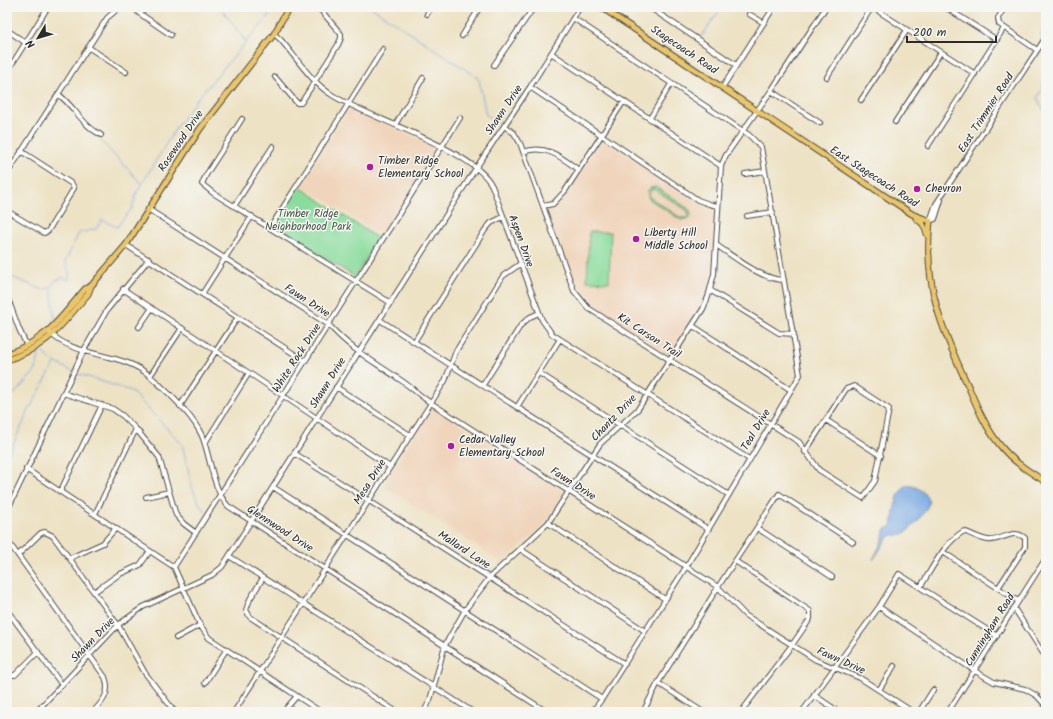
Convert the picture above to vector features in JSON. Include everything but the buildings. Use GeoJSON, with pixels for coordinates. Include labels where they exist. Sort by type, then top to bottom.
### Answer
{"type":"FeatureCollection","features":[{"type":"Feature","properties":{"kind":"main road","name":"Rosewood Drive"},"geometry":{"type":"LineString","coordinates":[[7,360],[40,346],[88,294],[91,286],[126,244],[208,118],[274,34],[289,7]]}},
{"type":"Feature","properties":{"kind":"main road","name":"Stagecoach Road"},"geometry":{"type":"LineString","coordinates":[[601,7],[756,110]]}},
{"type":"Feature","properties":{"kind":"main road","name":"East Stagecoach Road"},"geometry":{"type":"LineString","coordinates":[[756,110],[912,214],[930,221]]}},
{"type":"Feature","properties":{"kind":"main road"},"geometry":{"type":"LineString","coordinates":[[912,214],[923,224],[928,238]]}},
{"type":"Feature","properties":{"kind":"main road"},"geometry":{"type":"LineString","coordinates":[[930,221],[928,263],[938,316],[983,418],[998,444],[1018,464],[1046,482]]}},
{"type":"Feature","properties":{"kind":"main road","name":"Rosewood Drive"},"geometry":{"type":"LineString","coordinates":[[7,354],[50,334]]}},
{"type":"Feature","properties":{"kind":"street"},"geometry":{"type":"LineString","coordinates":[[7,72],[47,7]]}},
{"type":"Feature","properties":{"kind":"street"},"geometry":{"type":"LineString","coordinates":[[7,174],[107,18],[120,7]]}},
{"type":"Feature","properties":{"kind":"street"},"geometry":{"type":"LineString","coordinates":[[133,7],[139,13],[171,35]]}},
{"type":"Feature","properties":{"kind":"street"},"geometry":{"type":"LineString","coordinates":[[275,77],[297,103],[301,103],[341,38],[341,34],[318,7]]}},
{"type":"Feature","properties":{"kind":"street"},"geometry":{"type":"LineString","coordinates":[[427,14],[431,7]]}},
{"type":"Feature","properties":{"kind":"street"},"geometry":{"type":"LineString","coordinates":[[462,36],[480,7]]}},
{"type":"Feature","properties":{"kind":"street"},"geometry":{"type":"LineString","coordinates":[[494,65],[534,7]]}},
{"type":"Feature","properties":{"kind":"street","name":"Shawn Drive"},"geometry":{"type":"LineString","coordinates":[[36,712],[118,625],[143,608],[212,575],[222,567],[476,168],[530,88],[580,7]]}},
{"type":"Feature","properties":{"kind":"street"},"geometry":{"type":"LineString","coordinates":[[610,13],[614,7]]}},
{"type":"Feature","properties":{"kind":"street"},"geometry":{"type":"LineString","coordinates":[[649,7],[736,65]]}},
{"type":"Feature","properties":{"kind":"street"},"geometry":{"type":"LineString","coordinates":[[722,88],[774,7]]}},
{"type":"Feature","properties":{"kind":"street","name":"Chantz Drive"},"geometry":{"type":"LineString","coordinates":[[424,712],[445,645],[465,610],[490,577],[548,523],[600,444],[638,409],[703,309],[714,274],[717,206],[721,166],[726,155],[756,110],[771,91],[826,7]]}},
{"type":"Feature","properties":{"kind":"street"},"geometry":{"type":"LineString","coordinates":[[827,77],[872,7],[975,74]]}},
{"type":"Feature","properties":{"kind":"street"},"geometry":{"type":"LineString","coordinates":[[945,7],[997,40]]}},
{"type":"Feature","properties":{"kind":"street"},"geometry":{"type":"LineString","coordinates":[[1005,7],[998,21],[1004,28],[1037,50]]}},
{"type":"Feature","properties":{"kind":"street"},"geometry":{"type":"LineString","coordinates":[[749,14],[764,23]]}},
{"type":"Feature","properties":{"kind":"street","name":"Teal Drive"},"geometry":{"type":"LineString","coordinates":[[573,18],[749,135],[761,147],[800,375],[686,567],[602,699],[592,712]]}},
{"type":"Feature","properties":{"kind":"street"},"geometry":{"type":"LineString","coordinates":[[928,146],[1004,28]]}},
{"type":"Feature","properties":{"kind":"street"},"geometry":{"type":"LineString","coordinates":[[7,30],[26,43]]}},
{"type":"Feature","properties":{"kind":"street"},"geometry":{"type":"LineString","coordinates":[[861,100],[907,30]]}},
{"type":"Feature","properties":{"kind":"street","name":"Aspen Drive"},"geometry":{"type":"LineString","coordinates":[[274,34],[315,80],[330,94],[443,147],[476,168],[489,181],[545,327],[560,339],[749,459]]}},
{"type":"Feature","properties":{"kind":"street","name":"East Trimmier Road"},"geometry":{"type":"LineString","coordinates":[[930,221],[934,219],[941,200],[1046,37]]}},
{"type":"Feature","properties":{"kind":"street"},"geometry":{"type":"LineString","coordinates":[[88,47],[126,72]]}},
{"type":"Feature","properties":{"kind":"street"},"geometry":{"type":"LineString","coordinates":[[270,228],[383,49]]}},
{"type":"Feature","properties":{"kind":"street"},"geometry":{"type":"LineString","coordinates":[[895,122],[941,52]]}},
{"type":"Feature","properties":{"kind":"street"},"geometry":{"type":"LineString","coordinates":[[551,53],[721,166]]}},
{"type":"Feature","properties":{"kind":"street"},"geometry":{"type":"LineString","coordinates":[[395,125],[424,78]]}},
{"type":"Feature","properties":{"kind":"street"},"geometry":{"type":"LineString","coordinates":[[650,118],[671,84]]}},
{"type":"Feature","properties":{"kind":"street"},"geometry":{"type":"LineString","coordinates":[[530,88],[698,200],[717,206]]}},
{"type":"Feature","properties":{"kind":"street"},"geometry":{"type":"LineString","coordinates":[[771,91],[820,123]]}},
{"type":"Feature","properties":{"kind":"street"},"geometry":{"type":"LineString","coordinates":[[58,94],[72,105],[88,126],[101,135]]}},
{"type":"Feature","properties":{"kind":"street"},"geometry":{"type":"LineString","coordinates":[[543,206],[558,200],[624,101]]}},
{"type":"Feature","properties":{"kind":"street","name":"White Rock Drive"},"geometry":{"type":"LineString","coordinates":[[174,567],[219,494],[329,325],[460,118]]}},
{"type":"Feature","properties":{"kind":"street"},"geometry":{"type":"LineString","coordinates":[[242,119],[202,184],[213,193],[235,205],[391,303]]}},
{"type":"Feature","properties":{"kind":"street","name":"Kit Carson Trail"},"geometry":{"type":"LineString","coordinates":[[504,126],[517,137],[574,291],[588,308],[799,442],[819,470],[864,497],[875,481],[881,456]]}},
{"type":"Feature","properties":{"kind":"street"},"geometry":{"type":"LineString","coordinates":[[235,205],[273,146]]}},
{"type":"Feature","properties":{"kind":"street"},"geometry":{"type":"LineString","coordinates":[[523,152],[531,149],[546,150],[579,170]]}},
{"type":"Feature","properties":{"kind":"street"},"geometry":{"type":"LineString","coordinates":[[7,211],[44,233],[48,231],[74,188],[72,184],[22,151]]}},
{"type":"Feature","properties":{"kind":"street"},"geometry":{"type":"LineString","coordinates":[[745,174],[765,171]]}},
{"type":"Feature","properties":{"kind":"street","name":"Fawn Drive"},"geometry":{"type":"LineString","coordinates":[[148,209],[329,325],[358,353],[399,379],[431,403],[718,587],[745,615],[816,660],[860,678],[913,712]]}},
{"type":"Feature","properties":{"kind":"street"},"geometry":{"type":"LineString","coordinates":[[747,216],[773,212]]}},
{"type":"Feature","properties":{"kind":"street"},"geometry":{"type":"LineString","coordinates":[[202,294],[252,216]]}},
{"type":"Feature","properties":{"kind":"street"},"geometry":{"type":"LineString","coordinates":[[414,342],[485,230],[492,223],[503,217]]}},
{"type":"Feature","properties":{"kind":"street"},"geometry":{"type":"LineString","coordinates":[[126,244],[305,361]]}},
{"type":"Feature","properties":{"kind":"street"},"geometry":{"type":"LineString","coordinates":[[716,245],[763,275],[774,280],[784,280]]}},
{"type":"Feature","properties":{"kind":"street"},"geometry":{"type":"LineString","coordinates":[[7,511],[84,350],[107,310],[149,259]]}},
{"type":"Feature","properties":{"kind":"street","name":"Mesa Drive"},"geometry":{"type":"LineString","coordinates":[[234,712],[431,403],[444,381],[456,351],[503,276],[520,264]]}},
{"type":"Feature","properties":{"kind":"street"},"geometry":{"type":"LineString","coordinates":[[123,289],[390,467]]}},
{"type":"Feature","properties":{"kind":"street"},"geometry":{"type":"LineString","coordinates":[[710,290],[779,333],[794,334]]}},
{"type":"Feature","properties":{"kind":"street"},"geometry":{"type":"LineString","coordinates":[[7,296],[27,346]]}},
{"type":"Feature","properties":{"kind":"street"},"geometry":{"type":"LineString","coordinates":[[139,327],[152,308]]}},
{"type":"Feature","properties":{"kind":"street"},"geometry":{"type":"LineString","coordinates":[[483,385],[521,325],[530,317],[539,313]]}},
{"type":"Feature","properties":{"kind":"street"},"geometry":{"type":"LineString","coordinates":[[180,406],[238,317]]}},
{"type":"Feature","properties":{"kind":"street"},"geometry":{"type":"LineString","coordinates":[[380,320],[708,529]]}},
{"type":"Feature","properties":{"kind":"street"},"geometry":{"type":"LineString","coordinates":[[693,326],[792,390]]}},
{"type":"Feature","properties":{"kind":"street"},"geometry":{"type":"LineString","coordinates":[[150,376],[182,328]]}},
{"type":"Feature","properties":{"kind":"street","name":"Glennwood Drive"},"geometry":{"type":"LineString","coordinates":[[50,334],[67,345],[136,366],[150,376],[180,406],[196,426],[205,443],[219,494],[228,506],[548,712]]}},
{"type":"Feature","properties":{"kind":"street"},"geometry":{"type":"LineString","coordinates":[[517,407],[560,339]]}},
{"type":"Feature","properties":{"kind":"street"},"geometry":{"type":"LineString","coordinates":[[205,443],[249,373]]}},
{"type":"Feature","properties":{"kind":"street"},"geometry":{"type":"LineString","coordinates":[[539,373],[729,495]]}},
{"type":"Feature","properties":{"kind":"street"},"geometry":{"type":"LineString","coordinates":[[805,452],[846,389],[854,386],[889,409],[881,456],[826,420]]}},
{"type":"Feature","properties":{"kind":"street"},"geometry":{"type":"LineString","coordinates":[[336,387],[410,436]]}},
{"type":"Feature","properties":{"kind":"street"},"geometry":{"type":"LineString","coordinates":[[63,393],[102,405],[119,413],[136,429],[159,456],[176,515],[184,524],[196,533]]}},
{"type":"Feature","properties":{"kind":"street"},"geometry":{"type":"LineString","coordinates":[[60,492],[102,405]]}},
{"type":"Feature","properties":{"kind":"street"},"geometry":{"type":"LineString","coordinates":[[95,514],[136,429]]}},
{"type":"Feature","properties":{"kind":"street","name":"Mallard Lane"},"geometry":{"type":"LineString","coordinates":[[294,452],[624,664]]}},
{"type":"Feature","properties":{"kind":"street"},"geometry":{"type":"LineString","coordinates":[[26,469],[174,567],[200,625],[210,638],[321,712]]}},
{"type":"Feature","properties":{"kind":"street"},"geometry":{"type":"LineString","coordinates":[[273,488],[602,699]]}},
{"type":"Feature","properties":{"kind":"street"},"geometry":{"type":"LineString","coordinates":[[146,497],[169,492]]}},
{"type":"Feature","properties":{"kind":"street"},"geometry":{"type":"LineString","coordinates":[[643,712],[658,683],[718,587],[779,494],[853,542]]}},
{"type":"Feature","properties":{"kind":"street"},"geometry":{"type":"LineString","coordinates":[[548,523],[666,598]]}},
{"type":"Feature","properties":{"kind":"street"},"geometry":{"type":"LineString","coordinates":[[70,558],[103,543],[116,528]]}},
{"type":"Feature","properties":{"kind":"street"},"geometry":{"type":"LineString","coordinates":[[757,528],[832,577]]}},
{"type":"Feature","properties":{"kind":"street"},"geometry":{"type":"LineString","coordinates":[[921,586],[943,552],[956,536],[964,531],[989,541],[1014,534],[1022,536],[1025,538],[1025,546],[998,588]]}},
{"type":"Feature","properties":{"kind":"street"},"geometry":{"type":"LineString","coordinates":[[18,555],[41,533],[45,532],[57,541],[118,625],[145,672],[175,712]]}},
{"type":"Feature","properties":{"kind":"street"},"geometry":{"type":"LineString","coordinates":[[7,540],[105,677],[108,686],[106,696],[94,712]]}},
{"type":"Feature","properties":{"kind":"street"},"geometry":{"type":"LineString","coordinates":[[520,549],[645,631]]}},
{"type":"Feature","properties":{"kind":"street"},"geometry":{"type":"LineString","coordinates":[[94,592],[118,575],[140,565],[150,550]]}},
{"type":"Feature","properties":{"kind":"street"},"geometry":{"type":"LineString","coordinates":[[943,552],[1018,601]]}},
{"type":"Feature","properties":{"kind":"street"},"geometry":{"type":"LineString","coordinates":[[229,556],[473,712]]}},
{"type":"Feature","properties":{"kind":"street","name":"Cunningham Road"},"geometry":{"type":"LineString","coordinates":[[948,712],[1046,558]]}},
{"type":"Feature","properties":{"kind":"street"},"geometry":{"type":"LineString","coordinates":[[735,561],[810,611],[810,619],[741,712]]}},
{"type":"Feature","properties":{"kind":"street"},"geometry":{"type":"LineString","coordinates":[[802,712],[879,607],[899,574],[921,586],[997,636]]}},
{"type":"Feature","properties":{"kind":"street"},"geometry":{"type":"LineString","coordinates":[[264,578],[250,598],[246,610],[250,617],[397,712]]}},
{"type":"Feature","properties":{"kind":"street"},"geometry":{"type":"LineString","coordinates":[[879,607],[994,682],[1025,689],[1036,696],[1046,707],[1041,712]]}},
{"type":"Feature","properties":{"kind":"street"},"geometry":{"type":"LineString","coordinates":[[1014,608],[1046,658]]}},
{"type":"Feature","properties":{"kind":"street"},"geometry":{"type":"LineString","coordinates":[[7,610],[62,685]]}},
{"type":"Feature","properties":{"kind":"street"},"geometry":{"type":"LineString","coordinates":[[176,638],[200,625]]}},
{"type":"Feature","properties":{"kind":"street"},"geometry":{"type":"LineString","coordinates":[[205,683],[226,650]]}},
{"type":"Feature","properties":{"kind":"street"},"geometry":{"type":"LineString","coordinates":[[7,675],[15,675],[38,652]]}},
{"type":"Feature","properties":{"kind":"street"},"geometry":{"type":"LineString","coordinates":[[879,690],[894,666]]}},
{"type":"Feature","properties":{"kind":"street"},"geometry":{"type":"LineString","coordinates":[[658,683],[703,712]]}},
{"type":"Feature","properties":{"kind":"street"},"geometry":{"type":"LineString","coordinates":[[919,712],[933,690]]}},
{"type":"Feature","properties":{"kind":"street"},"geometry":{"type":"LineString","coordinates":[[283,712],[297,696]]}},
{"type":"Feature","properties":{"kind":"street"},"geometry":{"type":"LineString","coordinates":[[814,696],[839,712]]}},
{"type":"Feature","properties":{"kind":"shaded area","name":"Timber Ridge Elementary School"},"geometry":{"type":"Polygon","coordinates":[[[350,108],[438,148],[383,236],[302,185],[350,108]]]}},
{"type":"Feature","properties":{"kind":"shaded area","name":"Liberty Hill Middle School"},"geometry":{"type":"Polygon","coordinates":[[[602,139],[703,205],[715,209],[710,287],[701,308],[669,356],[590,306],[583,300],[577,291],[547,209],[557,205],[563,200],[602,139]]]}},
{"type":"Feature","properties":{"kind":"shaded area","name":"Cedar Valley Elementary School"},"geometry":{"type":"Polygon","coordinates":[[[433,407],[566,493],[543,526],[503,563],[383,485],[433,407]]]}},
{"type":"Feature","properties":{"kind":"green space","name":"Timber Ridge Neighborhood Park"},"geometry":{"type":"Polygon","coordinates":[[[297,185],[379,239],[355,277],[272,224],[297,185]]]}},
{"type":"Feature","properties":{"kind":"green space"},"geometry":{"type":"Polygon","coordinates":[[[656,187],[690,210],[690,218],[681,220],[649,199],[647,191],[650,188],[656,187]],[[652,189],[649,194],[651,198],[681,218],[686,218],[689,216],[687,210],[652,189]]]}},
{"type":"Feature","properties":{"kind":"green space"},"geometry":{"type":"Polygon","coordinates":[[[589,232],[611,232],[609,282],[587,281],[589,232]]]}},
{"type":"Feature","properties":{"kind":"water"},"geometry":{"type":"Polygon","coordinates":[[[906,485],[921,490],[928,499],[929,503],[921,516],[909,530],[901,535],[892,535],[887,539],[873,560],[883,539],[884,530],[892,526],[897,498],[899,493],[906,485]]]}},
{"type":"Feature","properties":{"kind":"waterway"},"geometry":{"type":"LineString","coordinates":[[220,7],[246,42]]}},
{"type":"Feature","properties":{"kind":"waterway"},"geometry":{"type":"LineString","coordinates":[[55,319],[51,287],[56,280],[63,278],[69,280],[69,272],[65,262],[79,233],[96,229],[102,220],[117,227],[132,208],[137,192],[174,131],[196,100],[268,17],[272,7]]}},
{"type":"Feature","properties":{"kind":"waterway"},"geometry":{"type":"LineString","coordinates":[[371,7],[477,77],[479,80],[486,115],[500,123]]}},
{"type":"Feature","properties":{"kind":"waterway"},"geometry":{"type":"LineString","coordinates":[[701,37],[722,7]]}},
{"type":"Feature","properties":{"kind":"waterway"},"geometry":{"type":"LineString","coordinates":[[1042,39],[1041,36],[1046,16]]}},
{"type":"Feature","properties":{"kind":"waterway"},"geometry":{"type":"LineString","coordinates":[[1044,45],[1046,53]]}},
{"type":"Feature","properties":{"kind":"waterway"},"geometry":{"type":"LineString","coordinates":[[1046,66],[1042,89],[1037,98],[1046,114]]}},
{"type":"Feature","properties":{"kind":"waterway"},"geometry":{"type":"LineString","coordinates":[[101,141],[142,184]]}},
{"type":"Feature","properties":{"kind":"waterway"},"geometry":{"type":"LineString","coordinates":[[7,275],[43,290],[51,287]]}},
{"type":"Feature","properties":{"kind":"waterway"},"geometry":{"type":"LineString","coordinates":[[40,349],[50,359],[72,371]]}},
{"type":"Feature","properties":{"kind":"waterway"},"geometry":{"type":"LineString","coordinates":[[7,402],[36,370],[40,349]]}},
{"type":"Feature","properties":{"kind":"waterway"},"geometry":{"type":"LineString","coordinates":[[7,458],[30,408],[55,363]]}},
{"type":"Feature","properties":{"kind":"waterway"},"geometry":{"type":"LineString","coordinates":[[76,373],[131,391],[182,444],[193,490],[200,505],[206,512]]}},
{"type":"Feature","properties":{"kind":"place","name":"Timber Ridge Elementary School"},"geometry":{"type":"Point","coordinates":[370,167]}},
{"type":"Feature","properties":{"kind":"place","name":"Chevron"},"geometry":{"type":"Point","coordinates":[917,189]}},
{"type":"Feature","properties":{"kind":"place","name":"Liberty Hill Middle School"},"geometry":{"type":"Point","coordinates":[636,239]}},
{"type":"Feature","properties":{"kind":"place","name":"Cedar Valley Elementary School"},"geometry":{"type":"Point","coordinates":[451,446]}}]}
